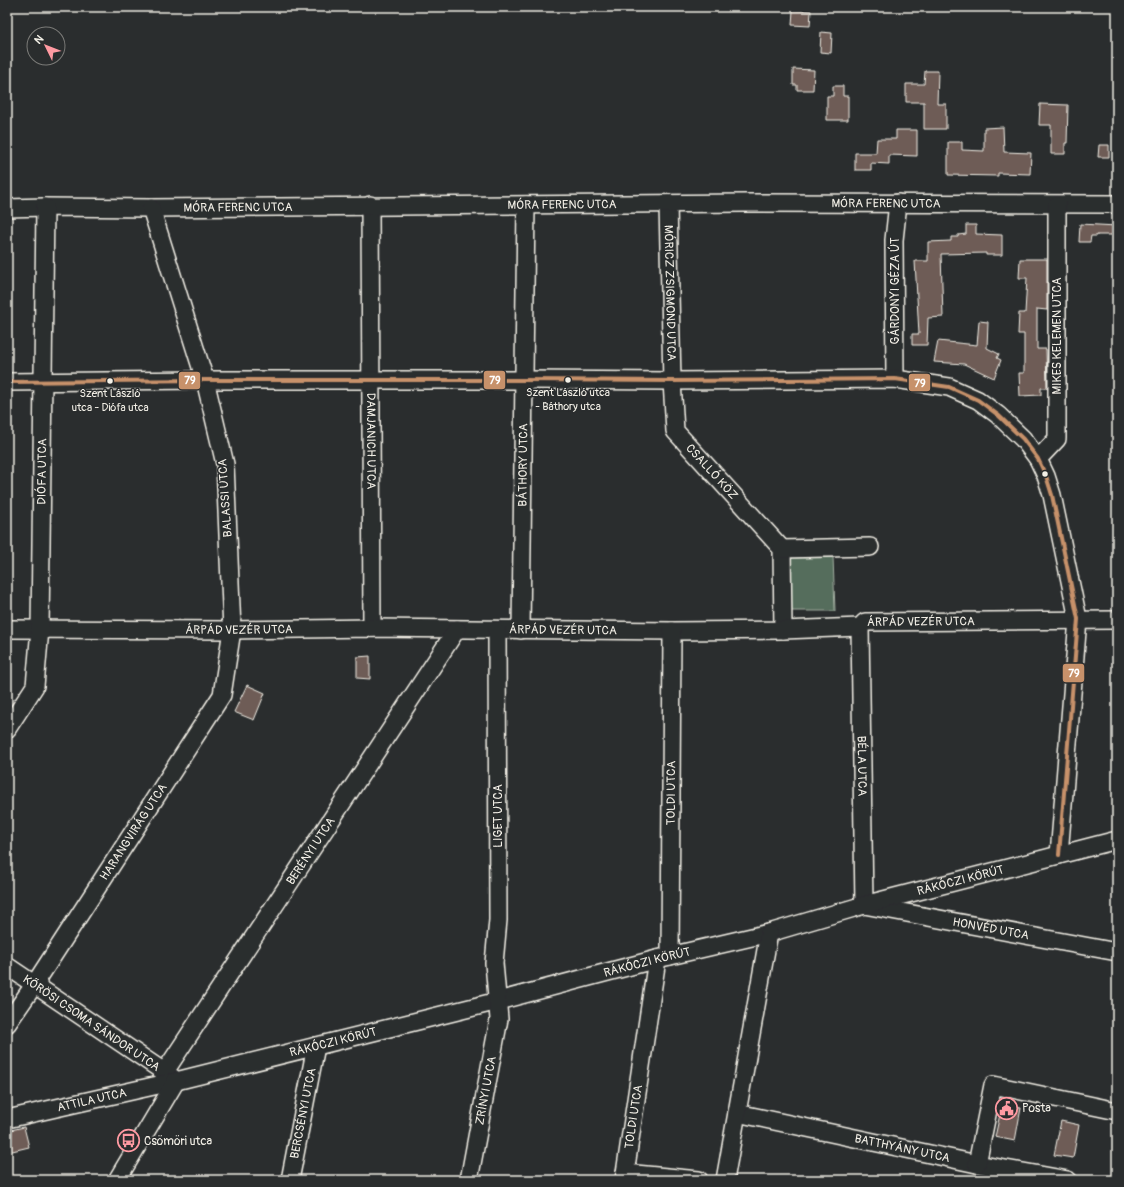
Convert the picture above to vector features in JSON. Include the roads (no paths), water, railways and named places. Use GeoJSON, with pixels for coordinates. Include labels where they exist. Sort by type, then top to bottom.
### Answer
{"type":"FeatureCollection","features":[{"type":"Feature","properties":{"kind":"street","name":"MÓRA FERENC UTCA"},"geometry":{"type":"LineString","coordinates":[[7,208],[898,203],[1057,205],[1117,204]]}},
{"type":"Feature","properties":{"kind":"street","name":"GÁRDONYI GÉZA ÚT"},"geometry":{"type":"LineString","coordinates":[[895,380],[894,240],[898,203]]}},
{"type":"Feature","properties":{"kind":"street","name":"MÓRICZ ZSIGMOND UTCA"},"geometry":{"type":"LineString","coordinates":[[668,204],[672,381]]}},
{"type":"Feature","properties":{"kind":"street","name":"DAMJANICH UTCA"},"geometry":{"type":"LineString","coordinates":[[370,205],[372,628]]}},
{"type":"Feature","properties":{"kind":"street","name":"BÁTHORY UTCA"},"geometry":{"type":"LineString","coordinates":[[521,630],[526,205]]}},
{"type":"Feature","properties":{"kind":"street","name":"MIKES KELEMEN UTCA"},"geometry":{"type":"LineString","coordinates":[[1038,459],[1057,440],[1057,205]]}},
{"type":"Feature","properties":{"kind":"street","name":"DIÓFA UTCA"},"geometry":{"type":"LineString","coordinates":[[7,729],[35,686],[40,629],[45,207]]}},
{"type":"Feature","properties":{"kind":"street","name":"BALASSI UTCA"},"geometry":{"type":"LineString","coordinates":[[151,208],[204,380],[225,464],[232,630]]}},
{"type":"Feature","properties":{"kind":"street"},"geometry":{"type":"LineString","coordinates":[[7,382],[204,380],[895,380],[949,387],[978,400],[1022,439],[1038,459],[1046,476],[1052,495],[1078,619],[1059,855]]}},
{"type":"Feature","properties":{"kind":"street","name":"CSALLÓ KÖZ"},"geometry":{"type":"LineString","coordinates":[[672,381],[675,431],[782,549]]}},
{"type":"Feature","properties":{"kind":"street"},"geometry":{"type":"LineString","coordinates":[[782,630],[782,549],[870,547]]}},
{"type":"Feature","properties":{"kind":"street","name":"ÁRPÁD VEZÉR UTCA"},"geometry":{"type":"LineString","coordinates":[[7,629],[232,630],[372,628],[672,631],[782,630],[860,627],[865,622],[1078,619],[1117,620]]}},
{"type":"Feature","properties":{"kind":"street","name":"BÉLA UTCA"},"geometry":{"type":"LineString","coordinates":[[860,627],[864,905]]}},
{"type":"Feature","properties":{"kind":"street","name":"BERÉNYI UTCA"},"geometry":{"type":"LineString","coordinates":[[170,1077],[457,629]]}},
{"type":"Feature","properties":{"kind":"street","name":"HARANGVIRÁG UTCA"},"geometry":{"type":"LineString","coordinates":[[7,1024],[34,985],[222,695],[232,630]]}},
{"type":"Feature","properties":{"kind":"street","name":"LIGET UTCA"},"geometry":{"type":"LineString","coordinates":[[497,630],[498,920],[494,963],[498,1000]]}},
{"type":"Feature","properties":{"kind":"street","name":"TOLDI UTCA"},"geometry":{"type":"LineString","coordinates":[[625,1176],[664,957],[672,631]]}},
{"type":"Feature","properties":{"kind":"street","name":"RÁKÓCZI KÖRÚT"},"geometry":{"type":"LineString","coordinates":[[170,1077],[316,1046],[664,957],[769,933],[864,905],[1117,840]]}},
{"type":"Feature","properties":{"kind":"street","name":"HONVÉD UTCA"},"geometry":{"type":"LineString","coordinates":[[864,905],[1117,952]]}},
{"type":"Feature","properties":{"kind":"street"},"geometry":{"type":"LineString","coordinates":[[725,1180],[769,933]]}},
{"type":"Feature","properties":{"kind":"street","name":"KŐRÖSI CSOMA SÁNDOR UTCA"},"geometry":{"type":"LineString","coordinates":[[7,966],[170,1077]]}},
{"type":"Feature","properties":{"kind":"street","name":"ZRÍNYI UTCA"},"geometry":{"type":"LineString","coordinates":[[469,1180],[499,1020],[498,1000]]}},
{"type":"Feature","properties":{"kind":"street","name":"BERCSÉNYI UTCA"},"geometry":{"type":"LineString","coordinates":[[290,1180],[316,1046]]}},
{"type":"Feature","properties":{"kind":"street"},"geometry":{"type":"LineString","coordinates":[[117,1180],[170,1077]]}},
{"type":"Feature","properties":{"kind":"street","name":"ATTILA UTCA"},"geometry":{"type":"LineString","coordinates":[[7,1119],[170,1077]]}},
{"type":"Feature","properties":{"kind":"street"},"geometry":{"type":"LineString","coordinates":[[977,1164],[993,1085],[1117,1111]]}},
{"type":"Feature","properties":{"kind":"street","name":"BATTHYÁNY UTCA"},"geometry":{"type":"LineString","coordinates":[[737,1113],[977,1164],[1068,1180]]}},
{"type":"Feature","properties":{"kind":"street"},"geometry":{"type":"LineString","coordinates":[[625,1176],[699,1180]]}},
{"type":"Feature","properties":{"kind":"place","name":"Szent László utca - Báthory utca"},"geometry":{"type":"Point","coordinates":[568,380]}},
{"type":"Feature","properties":{"kind":"place","name":"Szent László utca - Diófa utca"},"geometry":{"type":"Point","coordinates":[110,381]}},
{"type":"Feature","properties":{"kind":"place","name":"Posta"},"geometry":{"type":"Point","coordinates":[1007,1108]}},
{"type":"Feature","properties":{"kind":"place","name":"Csömöri utca"},"geometry":{"type":"Point","coordinates":[128,1141]}}]}
